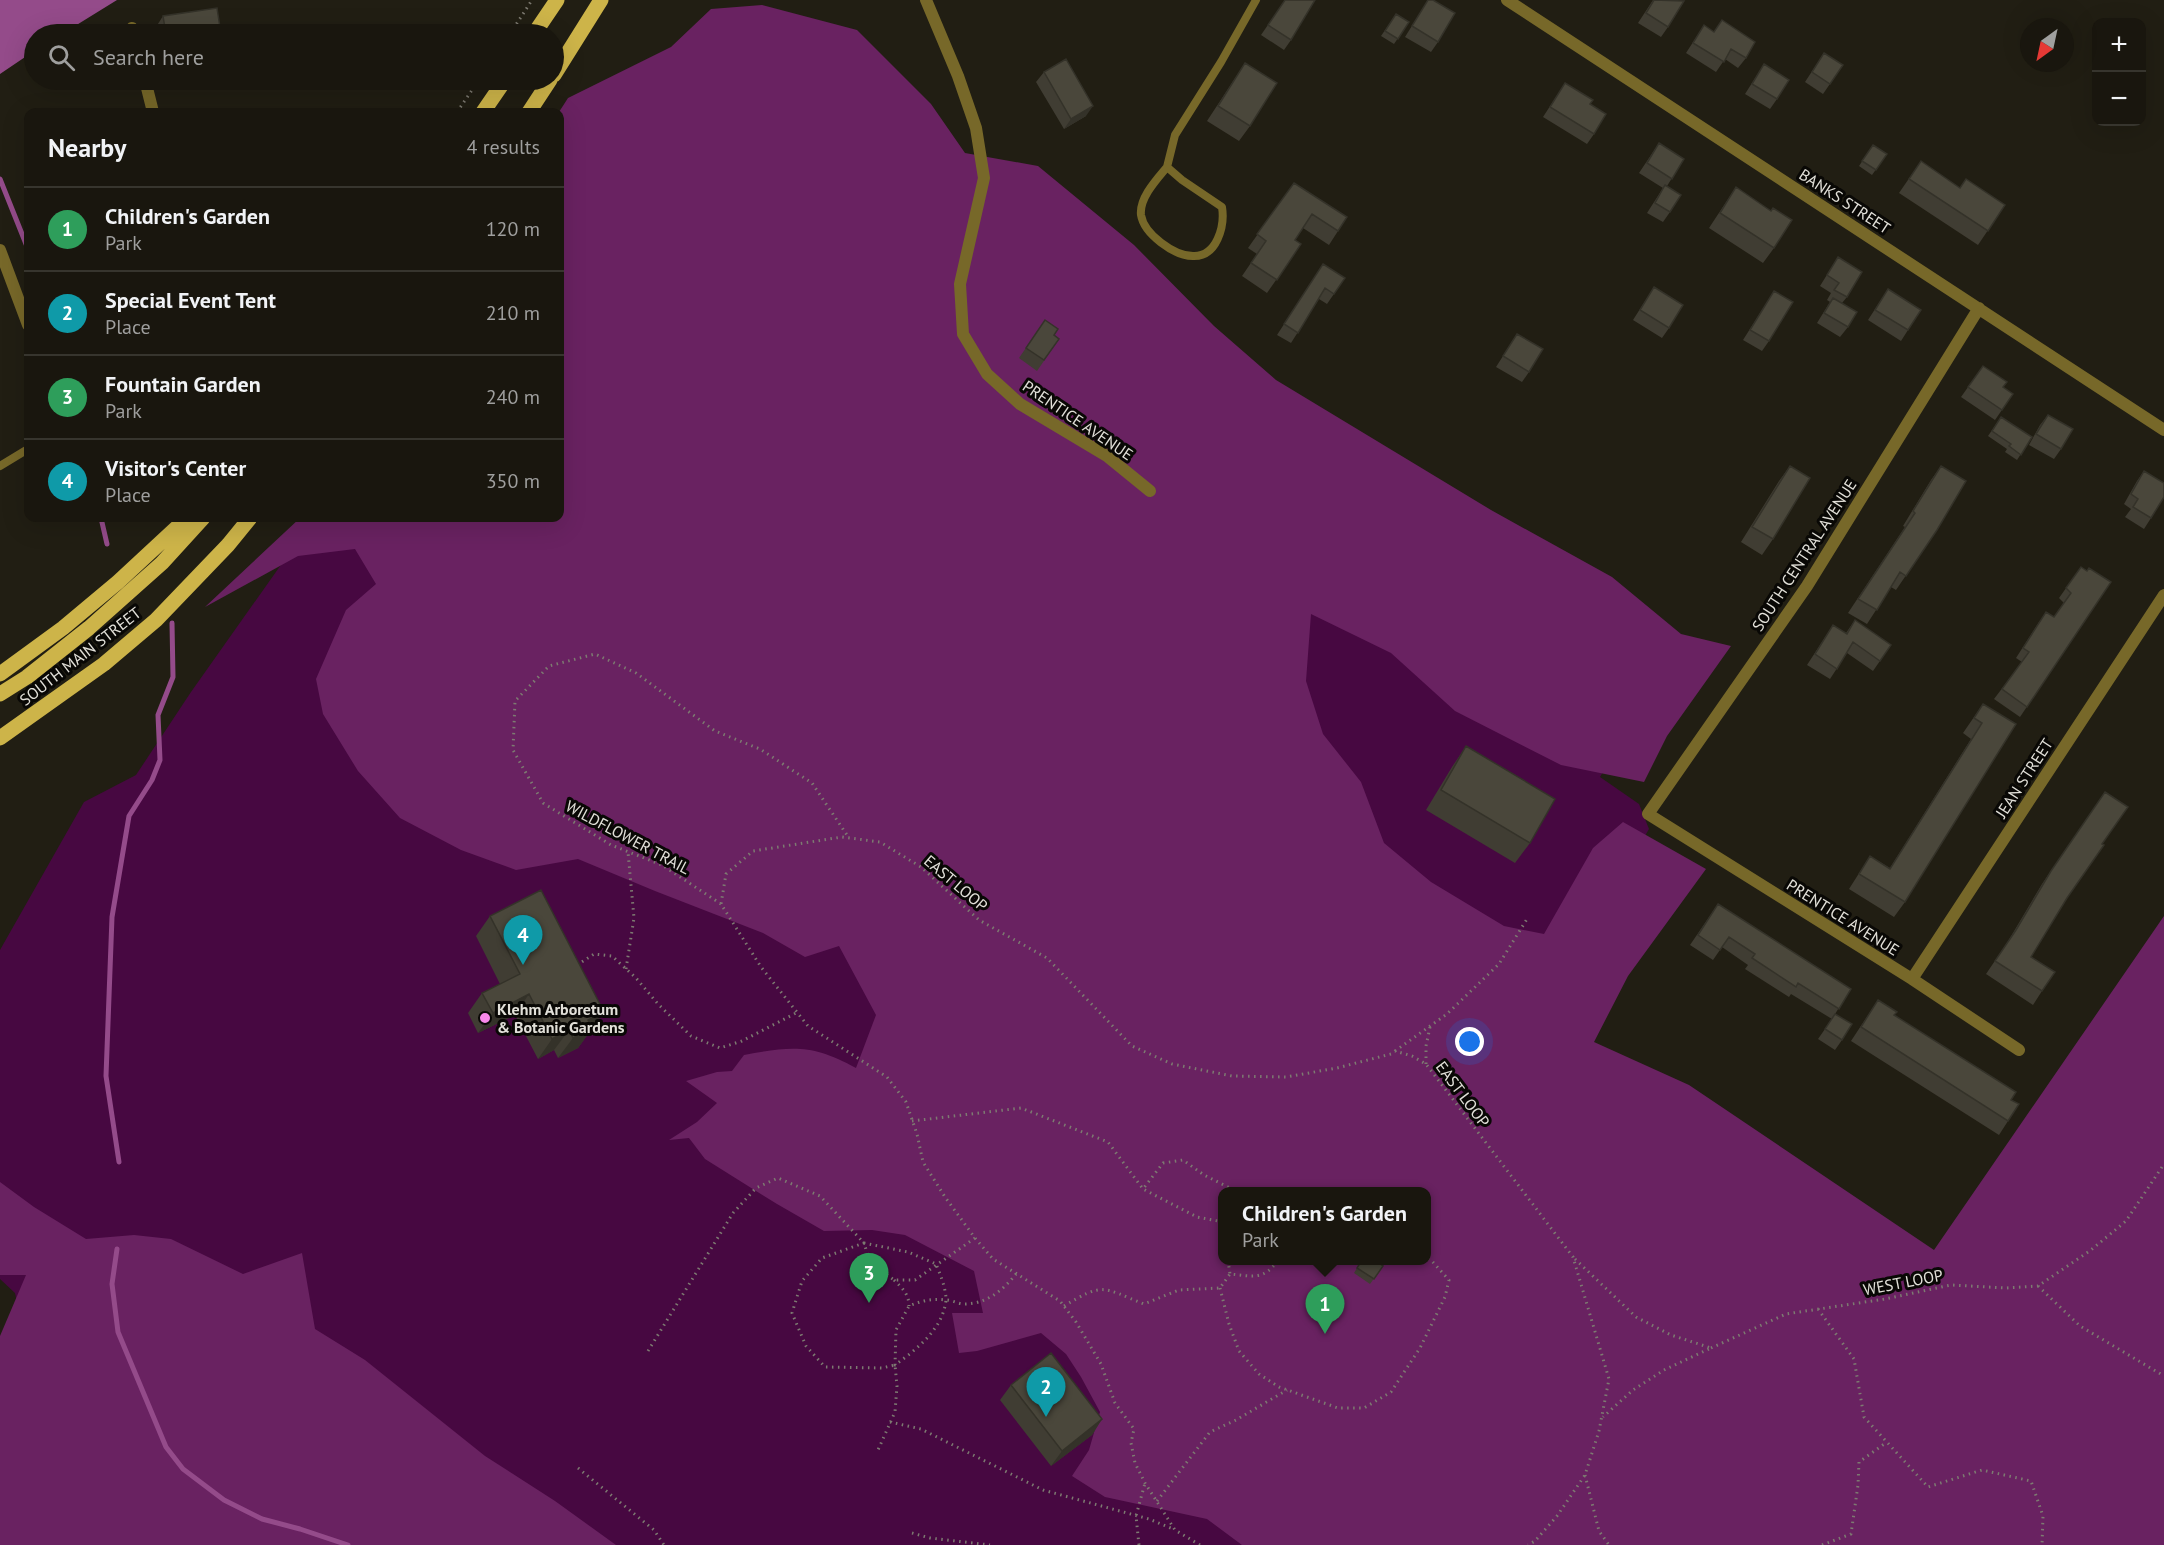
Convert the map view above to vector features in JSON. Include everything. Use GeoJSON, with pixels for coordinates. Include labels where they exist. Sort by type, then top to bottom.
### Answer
{"type":"FeatureCollection","features":[{"type":"Feature","properties":{"kind":"main road"},"geometry":{"type":"LineString","coordinates":[[541,24],[557,0]]}},
{"type":"Feature","properties":{"kind":"main road"},"geometry":{"type":"LineString","coordinates":[[564,59],[601,0]]}},
{"type":"Feature","properties":{"kind":"main road"},"geometry":{"type":"LineString","coordinates":[[486,108],[498,90]]}},
{"type":"Feature","properties":{"kind":"main road"},"geometry":{"type":"LineString","coordinates":[[532,108],[543,90]]}},
{"type":"Feature","properties":{"kind":"main road"},"geometry":{"type":"LineString","coordinates":[[0,675],[63,628],[118,582],[183,522]]}},
{"type":"Feature","properties":{"kind":"main road","name":"SOUTH MAIN STREET"},"geometry":{"type":"LineString","coordinates":[[0,694],[27,677],[89,628],[162,563],[199,522]]}},
{"type":"Feature","properties":{"kind":"main road","name":"SOUTH MAIN STREET"},"geometry":{"type":"LineString","coordinates":[[0,738],[104,664],[156,620],[228,545],[247,522]]}},
{"type":"Feature","properties":{"kind":"street","name":"PRENTICE AVENUE"},"geometry":{"type":"LineString","coordinates":[[926,0],[958,76],[976,128],[984,178],[960,284],[963,334],[987,374],[1020,404],[1107,456],[1150,491]]}},
{"type":"Feature","properties":{"kind":"street","name":"BANKS STREET"},"geometry":{"type":"LineString","coordinates":[[1507,0],[2164,430]]}},
{"type":"Feature","properties":{"kind":"street"},"geometry":{"type":"LineString","coordinates":[[148,90],[152,108]]}},
{"type":"Feature","properties":{"kind":"street"},"geometry":{"type":"LineString","coordinates":[[0,250],[24,314]]}},
{"type":"Feature","properties":{"kind":"street","name":"SOUTH CENTRAL AVENUE"},"geometry":{"type":"LineString","coordinates":[[1648,814],[1807,586],[1979,308]]}},
{"type":"Feature","properties":{"kind":"street","name":"JEAN STREET"},"geometry":{"type":"LineString","coordinates":[[1912,979],[2164,595]]}},
{"type":"Feature","properties":{"kind":"street","name":"PRENTICE AVENUE"},"geometry":{"type":"LineString","coordinates":[[1648,814],[1912,979],[2019,1050]]}},
{"type":"Feature","properties":{"kind":"lane"},"geometry":{"type":"LineString","coordinates":[[1167,167],[1222,207],[1224,219],[1218,240],[1209,252],[1192,256],[1170,249],[1150,234],[1141,214],[1147,192],[1167,167],[1175,135],[1221,62],[1256,0]]}},
{"type":"Feature","properties":{"kind":"lane"},"geometry":{"type":"LineString","coordinates":[[0,466],[24,451]]}},
{"type":"Feature","properties":{"kind":"path"},"geometry":{"type":"LineString","coordinates":[[516,24],[532,0]]}},
{"type":"Feature","properties":{"kind":"path"},"geometry":{"type":"LineString","coordinates":[[460,108],[472,90]]}},
{"type":"Feature","properties":{"kind":"path","name":"WILDFLOWER TRAIL"},"geometry":{"type":"LineString","coordinates":[[721,904],[662,865],[612,845],[543,803],[513,750],[515,700],[549,666],[595,654],[636,673],[714,731],[760,749],[812,783],[849,838]]}},
{"type":"Feature","properties":{"kind":"path","name":"EAST LOOP"},"geometry":{"type":"LineString","coordinates":[[721,904],[726,874],[753,851],[842,837],[880,842],[921,867],[979,920],[1047,958],[1132,1046],[1172,1064],[1232,1076],[1286,1077],[1337,1068],[1395,1051],[1412,1056],[1426,1064],[1573,1257],[1609,1378],[1602,1418],[1585,1475],[1557,1516],[1535,1541],[1528,1545]]}},
{"type":"Feature","properties":{"kind":"path"},"geometry":{"type":"LineString","coordinates":[[626,969],[634,918],[628,852]]}},
{"type":"Feature","properties":{"kind":"path"},"geometry":{"type":"LineString","coordinates":[[721,904],[762,967],[808,1026],[887,1077],[906,1102],[923,1162],[975,1238],[993,1259],[1060,1301],[1076,1322],[1101,1364],[1115,1403],[1134,1429],[1131,1443],[1135,1463],[1145,1484],[1174,1530]]}},
{"type":"Feature","properties":{"kind":"path"},"geometry":{"type":"LineString","coordinates":[[1395,1051],[1447,1014],[1499,964],[1527,919]]}},
{"type":"Feature","properties":{"kind":"path"},"geometry":{"type":"LineString","coordinates":[[570,969],[594,954],[612,956],[691,1036],[720,1048],[742,1041],[796,1012]]}},
{"type":"Feature","properties":{"kind":"path"},"geometry":{"type":"LineString","coordinates":[[1426,1064],[1426,1046],[1430,1026]]}},
{"type":"Feature","properties":{"kind":"path"},"geometry":{"type":"LineString","coordinates":[[912,1121],[1021,1108],[1108,1142],[1143,1188],[1197,1217],[1218,1221]]}},
{"type":"Feature","properties":{"kind":"path"},"geometry":{"type":"LineString","coordinates":[[1143,1188],[1163,1162],[1182,1160],[1204,1175],[1230,1187]]}},
{"type":"Feature","properties":{"kind":"path"},"geometry":{"type":"LineString","coordinates":[[2164,1164],[2126,1221],[2091,1250],[2038,1286],[2080,1326],[2164,1376]]}},
{"type":"Feature","properties":{"kind":"path"},"geometry":{"type":"LineString","coordinates":[[648,1351],[733,1213],[756,1188],[778,1178],[820,1196],[864,1244],[870,1262],[904,1289],[909,1300],[909,1306],[896,1330],[895,1412],[878,1450]]}},
{"type":"Feature","properties":{"kind":"path"},"geometry":{"type":"LineString","coordinates":[[894,1280],[915,1280],[975,1238]]}},
{"type":"Feature","properties":{"kind":"path"},"geometry":{"type":"LineString","coordinates":[[864,1244],[908,1252],[936,1264],[946,1299],[938,1324],[919,1348],[895,1365],[882,1368],[825,1367],[806,1346],[792,1313],[802,1281],[822,1258],[864,1244]]}},
{"type":"Feature","properties":{"kind":"path"},"geometry":{"type":"LineString","coordinates":[[1573,1257],[1636,1317],[1671,1335],[1711,1348]]}},
{"type":"Feature","properties":{"kind":"path"},"geometry":{"type":"LineString","coordinates":[[1229,1265],[1230,1274],[1220,1288],[1229,1324],[1239,1351],[1259,1374],[1279,1387],[1338,1407],[1364,1408],[1391,1392],[1420,1348],[1445,1297],[1449,1280],[1431,1260]]}},
{"type":"Feature","properties":{"kind":"path"},"geometry":{"type":"LineString","coordinates":[[1230,1274],[1257,1276],[1270,1271],[1274,1265]]}},
{"type":"Feature","properties":{"kind":"path"},"geometry":{"type":"LineString","coordinates":[[909,1306],[927,1299],[946,1299],[965,1304],[991,1298],[1017,1274]]}},
{"type":"Feature","properties":{"kind":"path","name":"WEST LOOP"},"geometry":{"type":"LineString","coordinates":[[1602,1418],[1633,1390],[1664,1370],[1786,1314],[1885,1299],[1952,1285],[2005,1288],[2038,1286]]}},
{"type":"Feature","properties":{"kind":"path"},"geometry":{"type":"LineString","coordinates":[[1064,1306],[1091,1290],[1104,1288],[1144,1304],[1179,1290],[1220,1288]]}},
{"type":"Feature","properties":{"kind":"path"},"geometry":{"type":"LineString","coordinates":[[1818,1309],[1854,1359],[1864,1417],[1928,1487],[1982,1470],[2031,1481],[2043,1516],[2042,1545]]}},
{"type":"Feature","properties":{"kind":"path"},"geometry":{"type":"LineString","coordinates":[[1157,1501],[1210,1432],[1236,1420],[1287,1390]]}},
{"type":"Feature","properties":{"kind":"path"},"geometry":{"type":"LineString","coordinates":[[890,1422],[921,1429],[1043,1491],[1149,1519],[1200,1545]]}},
{"type":"Feature","properties":{"kind":"path"},"geometry":{"type":"LineString","coordinates":[[1822,1545],[1851,1534],[1859,1462],[1887,1442]]}},
{"type":"Feature","properties":{"kind":"path"},"geometry":{"type":"LineString","coordinates":[[578,1468],[654,1530],[664,1545]]}},
{"type":"Feature","properties":{"kind":"path"},"geometry":{"type":"LineString","coordinates":[[1585,1475],[1599,1531],[1609,1545]]}},
{"type":"Feature","properties":{"kind":"path"},"geometry":{"type":"LineString","coordinates":[[1139,1545],[1136,1516],[1145,1484]]}},
{"type":"Feature","properties":{"kind":"path"},"geometry":{"type":"LineString","coordinates":[[912,1533],[930,1538],[990,1545]]}},
{"type":"Feature","properties":{"kind":"shaded area"},"geometry":{"type":"Polygon","coordinates":[[[0,0],[117,0],[78,24],[24,24],[24,58],[0,74],[0,0]]]}},
{"type":"Feature","properties":{"kind":"shaded area"},"geometry":{"type":"Polygon","coordinates":[[[762,5],[857,30],[931,104],[965,153],[1038,166],[1134,245],[1214,326],[1276,380],[1491,510],[1612,577],[1681,634],[1731,646],[1667,736],[1644,782],[1561,765],[1455,711],[1391,653],[1311,614],[1306,681],[1323,734],[1361,782],[1384,843],[1431,882],[1504,926],[1544,934],[1593,848],[1623,822],[1706,869],[1628,976],[1594,1042],[1689,1085],[1934,1250],[2164,916],[2164,1545],[1242,1545],[1207,1519],[1105,1497],[1072,1476],[1089,1450],[1100,1412],[1066,1354],[1041,1333],[977,1351],[959,1353],[952,1313],[983,1313],[974,1271],[905,1235],[872,1230],[824,1231],[705,1159],[689,1138],[669,1140],[697,1122],[717,1103],[686,1081],[717,1072],[732,1071],[744,1055],[802,1049],[827,1055],[856,1068],[876,1015],[839,946],[805,957],[763,933],[578,859],[516,870],[461,850],[400,818],[358,771],[323,714],[316,679],[346,610],[376,584],[355,549],[298,556],[205,607],[296,522],[564,522],[564,108],[562,108],[568,98],[671,47],[711,9],[762,5]]]}},
{"type":"Feature","properties":{"kind":"shaded area"},"geometry":{"type":"Polygon","coordinates":[[[1278,455],[1650,691],[1600,777],[1639,804],[1649,829],[1544,1009],[2164,1545],[197,1545],[30,1364],[15,1293],[0,1279],[0,950],[84,802],[136,775],[191,692],[311,522],[564,522],[564,518],[1278,455]]]}},
{"type":"Feature","properties":{"kind":"shaded area"},"geometry":{"type":"Polygon","coordinates":[[[0,1182],[34,1207],[86,1239],[134,1235],[171,1239],[243,1274],[302,1253],[315,1329],[365,1360],[485,1456],[555,1501],[616,1545],[0,1545],[0,1336],[26,1275],[0,1275],[0,1182]]]}},
{"type":"Feature","properties":{"kind":"building"},"geometry":{"type":"Polygon","coordinates":[[[1285,0],[1315,0],[1291,40],[1268,25],[1285,0]]]}},
{"type":"Feature","properties":{"kind":"building"},"geometry":{"type":"Polygon","coordinates":[[[1428,0],[1433,0],[1455,13],[1438,42],[1412,26],[1428,0]]]}},
{"type":"Feature","properties":{"kind":"building"},"geometry":{"type":"Polygon","coordinates":[[[1654,0],[1684,1],[1668,27],[1646,13],[1654,0]]]}},
{"type":"Feature","properties":{"kind":"building"},"geometry":{"type":"Polygon","coordinates":[[[217,8],[219,24],[164,24],[163,16],[217,8]]]}},
{"type":"Feature","properties":{"kind":"building"},"geometry":{"type":"Polygon","coordinates":[[[1396,14],[1409,22],[1398,39],[1385,31],[1396,14]]]}},
{"type":"Feature","properties":{"kind":"building"},"geometry":{"type":"Polygon","coordinates":[[[1722,20],[1755,42],[1746,58],[1731,49],[1724,62],[1693,43],[1704,25],[1714,32],[1722,20]]]}},
{"type":"Feature","properties":{"kind":"building"},"geometry":{"type":"Polygon","coordinates":[[[1824,53],[1843,65],[1830,84],[1812,72],[1824,53]]]}},
{"type":"Feature","properties":{"kind":"building"},"geometry":{"type":"Polygon","coordinates":[[[1066,59],[1093,106],[1071,119],[1044,72],[1066,59]]]}},
{"type":"Feature","properties":{"kind":"building"},"geometry":{"type":"Polygon","coordinates":[[[1245,63],[1277,83],[1250,126],[1218,106],[1245,63]]]}},
{"type":"Feature","properties":{"kind":"building"},"geometry":{"type":"Polygon","coordinates":[[[1764,64],[1789,80],[1777,99],[1752,84],[1764,64]]]}},
{"type":"Feature","properties":{"kind":"building"},"geometry":{"type":"Polygon","coordinates":[[[1565,83],[1593,100],[1590,104],[1606,114],[1594,134],[1550,107],[1565,83]]]}},
{"type":"Feature","properties":{"kind":"building"},"geometry":{"type":"Polygon","coordinates":[[[1659,143],[1684,159],[1672,179],[1647,163],[1659,143]]]}},
{"type":"Feature","properties":{"kind":"building"},"geometry":{"type":"Polygon","coordinates":[[[1873,145],[1887,154],[1876,170],[1862,161],[1873,145]]]}},
{"type":"Feature","properties":{"kind":"building"},"geometry":{"type":"Polygon","coordinates":[[[1921,161],[1960,188],[1966,179],[2005,205],[1988,231],[1909,179],[1921,161]]]}},
{"type":"Feature","properties":{"kind":"building"},"geometry":{"type":"Polygon","coordinates":[[[1294,183],[1347,217],[1338,231],[1312,214],[1295,240],[1301,244],[1277,280],[1251,263],[1266,241],[1257,234],[1294,183]]]}},
{"type":"Feature","properties":{"kind":"building"},"geometry":{"type":"Polygon","coordinates":[[[1665,185],[1681,195],[1670,212],[1655,203],[1665,185]]]}},
{"type":"Feature","properties":{"kind":"building"},"geometry":{"type":"Polygon","coordinates":[[[1736,187],[1771,211],[1773,208],[1792,220],[1774,248],[1720,213],[1736,187]]]}},
{"type":"Feature","properties":{"kind":"building"},"geometry":{"type":"Polygon","coordinates":[[[1838,257],[1862,272],[1847,297],[1834,290],[1839,283],[1827,275],[1838,257]]]}},
{"type":"Feature","properties":{"kind":"building"},"geometry":{"type":"Polygon","coordinates":[[[1323,264],[1345,278],[1334,294],[1325,288],[1298,333],[1284,324],[1323,264]]]}},
{"type":"Feature","properties":{"kind":"building"},"geometry":{"type":"Polygon","coordinates":[[[1654,287],[1683,305],[1669,328],[1640,310],[1654,287]]]}},
{"type":"Feature","properties":{"kind":"building"},"geometry":{"type":"Polygon","coordinates":[[[1888,289],[1921,310],[1908,330],[1875,310],[1888,289]]]}},
{"type":"Feature","properties":{"kind":"building"},"geometry":{"type":"Polygon","coordinates":[[[1774,291],[1793,302],[1769,341],[1750,330],[1774,291]]]}},
{"type":"Feature","properties":{"kind":"building"},"geometry":{"type":"Polygon","coordinates":[[[1833,298],[1857,312],[1848,327],[1824,313],[1833,298]]]}},
{"type":"Feature","properties":{"kind":"building"},"geometry":{"type":"Polygon","coordinates":[[[1045,320],[1058,329],[1054,335],[1059,339],[1044,360],[1026,348],[1045,320]]]}},
{"type":"Feature","properties":{"kind":"building"},"geometry":{"type":"Polygon","coordinates":[[[1517,334],[1543,349],[1529,372],[1503,356],[1517,334]]]}},
{"type":"Feature","properties":{"kind":"building"},"geometry":{"type":"Polygon","coordinates":[[[1983,366],[2007,382],[2003,387],[2013,394],[2002,410],[1968,387],[1983,366]]]}},
{"type":"Feature","properties":{"kind":"building"},"geometry":{"type":"Polygon","coordinates":[[[2048,415],[2073,429],[2061,449],[2036,434],[2048,415]]]}},
{"type":"Feature","properties":{"kind":"building"},"geometry":{"type":"Polygon","coordinates":[[[2001,417],[2032,437],[2021,455],[2009,446],[2011,444],[1992,431],[2001,417]]]}},
{"type":"Feature","properties":{"kind":"building"},"geometry":{"type":"Polygon","coordinates":[[[1790,466],[1810,478],[1773,539],[1752,527],[1790,466]]]}},
{"type":"Feature","properties":{"kind":"building"},"geometry":{"type":"Polygon","coordinates":[[[1941,466],[1966,481],[1906,576],[1900,572],[1877,610],[1858,599],[1915,513],[1913,511],[1941,466]]]}},
{"type":"Feature","properties":{"kind":"building"},"geometry":{"type":"Polygon","coordinates":[[[2144,471],[2164,483],[2164,497],[2151,518],[2133,507],[2138,499],[2131,494],[2144,471]]]}},
{"type":"Feature","properties":{"kind":"building"},"geometry":{"type":"Polygon","coordinates":[[[2081,567],[2087,571],[2089,568],[2111,582],[2027,707],[2002,689],[2029,652],[2023,648],[2046,612],[2054,617],[2071,593],[2066,588],[2081,567]]]}},
{"type":"Feature","properties":{"kind":"building"},"geometry":{"type":"Polygon","coordinates":[[[1855,620],[1891,645],[1880,661],[1853,642],[1837,669],[1815,654],[1833,625],[1847,634],[1855,620]]]}},
{"type":"Feature","properties":{"kind":"building"},"geometry":{"type":"Polygon","coordinates":[[[1983,704],[2016,724],[1905,902],[1859,874],[1870,856],[1890,869],[1982,723],[1974,718],[1983,704]]]}},
{"type":"Feature","properties":{"kind":"building"},"geometry":{"type":"Polygon","coordinates":[[[1466,746],[1555,799],[1530,843],[1441,790],[1466,746]]]}},
{"type":"Feature","properties":{"kind":"building"},"geometry":{"type":"Polygon","coordinates":[[[2105,792],[2128,807],[2067,898],[2031,957],[2055,972],[2042,991],[1995,961],[2051,871],[2105,792]]]}},
{"type":"Feature","properties":{"kind":"building"},"geometry":{"type":"Polygon","coordinates":[[[541,890],[604,1012],[588,1020],[592,1028],[573,1038],[569,1030],[552,1039],[529,994],[493,1013],[482,993],[520,974],[490,916],[541,890]]]}},
{"type":"Feature","properties":{"kind":"building"},"geometry":{"type":"Polygon","coordinates":[[[1718,904],[1851,989],[1839,1009],[1798,983],[1796,987],[1752,958],[1755,954],[1729,937],[1720,950],[1698,935],[1718,904]]]}},
{"type":"Feature","properties":{"kind":"building"},"geometry":{"type":"Polygon","coordinates":[[[1878,1000],[1897,1012],[1894,1015],[2016,1092],[2011,1100],[2019,1104],[2008,1121],[1861,1027],[1878,1000]]]}},
{"type":"Feature","properties":{"kind":"building"},"geometry":{"type":"Polygon","coordinates":[[[1835,1014],[1852,1024],[1842,1040],[1825,1029],[1835,1014]]]}},
{"type":"Feature","properties":{"kind":"building"},"geometry":{"type":"Polygon","coordinates":[[[1359,1265],[1383,1266],[1374,1279],[1357,1268],[1359,1265]]]}},
{"type":"Feature","properties":{"kind":"building"},"geometry":{"type":"Polygon","coordinates":[[[1051,1353],[1102,1419],[1062,1451],[1011,1385],[1051,1353]]]}},
{"type":"Feature","properties":{"kind":"waterway"},"geometry":{"type":"LineString","coordinates":[[0,179],[24,239]]}},
{"type":"Feature","properties":{"kind":"waterway"},"geometry":{"type":"LineString","coordinates":[[102,522],[107,544]]}},
{"type":"Feature","properties":{"kind":"waterway"},"geometry":{"type":"LineString","coordinates":[[119,1162],[106,1076],[112,917],[129,816],[152,780],[160,760],[158,715],[173,677],[172,623]]}},
{"type":"Feature","properties":{"kind":"waterway"},"geometry":{"type":"LineString","coordinates":[[117,1249],[112,1284],[118,1332],[166,1447],[183,1469],[224,1500],[262,1519],[348,1545]]}},
{"type":"Feature","properties":{"kind":"place","name":"Visitor's Center"},"geometry":{"type":"Point","coordinates":[523,965]}},
{"type":"Feature","properties":{"kind":"place","name":"Klehm Arboretum & Botanic Gardens"},"geometry":{"type":"Point","coordinates":[485,1018]}},
{"type":"Feature","properties":{"kind":"place","name":"Fountain Garden"},"geometry":{"type":"Point","coordinates":[869,1303]}},
{"type":"Feature","properties":{"kind":"place","name":"Children's Garden"},"geometry":{"type":"Point","coordinates":[1325,1334]}},
{"type":"Feature","properties":{"kind":"place","name":"Special Event Tent"},"geometry":{"type":"Point","coordinates":[1046,1417]}}]}
